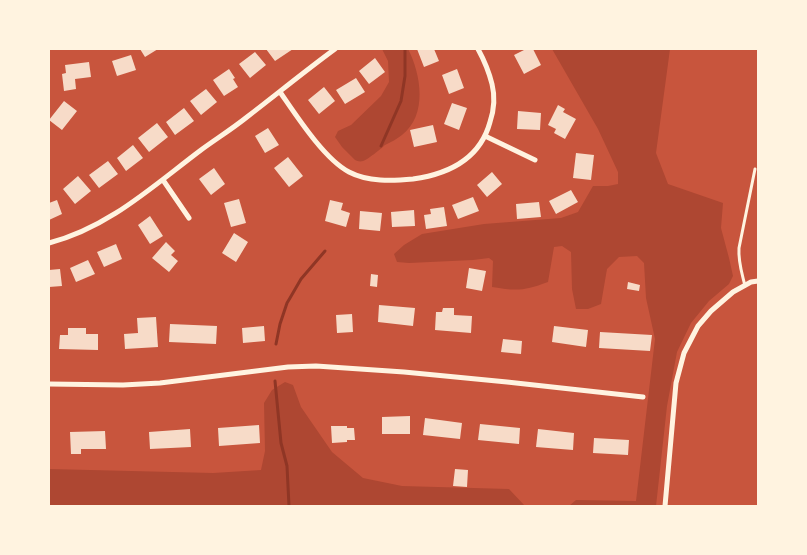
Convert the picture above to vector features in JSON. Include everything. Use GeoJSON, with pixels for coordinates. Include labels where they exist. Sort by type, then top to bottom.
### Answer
{"type":"FeatureCollection","features":[{"type":"Feature","properties":{"kind":"street"},"geometry":{"type":"LineString","coordinates":[[49,243],[89,229],[110,216],[163,180],[335,49]]}},
{"type":"Feature","properties":{"kind":"street"},"geometry":{"type":"LineString","coordinates":[[280,92],[319,145],[334,162],[349,172],[372,179],[403,180],[442,173],[473,154],[485,136],[493,113],[493,86],[489,72],[478,49]]}},
{"type":"Feature","properties":{"kind":"street"},"geometry":{"type":"LineString","coordinates":[[485,136],[535,160]]}},
{"type":"Feature","properties":{"kind":"street"},"geometry":{"type":"LineString","coordinates":[[163,180],[189,218]]}},
{"type":"Feature","properties":{"kind":"street"},"geometry":{"type":"LineString","coordinates":[[665,506],[676,383],[684,353],[698,326],[710,311],[733,292],[758,281]]}},
{"type":"Feature","properties":{"kind":"street"},"geometry":{"type":"LineString","coordinates":[[49,384],[123,385],[160,383],[288,367],[316,366],[404,372],[644,397]]}},
{"type":"Feature","properties":{"kind":"lane"},"geometry":{"type":"LineString","coordinates":[[745,286],[738,259],[755,169]]}},
{"type":"Feature","properties":{"kind":"shaded area"},"geometry":{"type":"Polygon","coordinates":[[[382,49],[408,49],[413,59],[419,82],[419,106],[416,117],[402,135],[385,145],[368,159],[359,161],[355,160],[342,147],[335,137],[338,131],[351,125],[381,96],[389,82],[388,61],[382,49]]]}},
{"type":"Feature","properties":{"kind":"shaded area"},"geometry":{"type":"Polygon","coordinates":[[[552,49],[670,49],[656,153],[668,184],[723,203],[721,228],[733,276],[729,284],[709,301],[691,323],[677,352],[667,406],[656,506],[569,506],[576,500],[636,501],[655,339],[646,298],[644,263],[637,256],[619,257],[607,269],[601,304],[588,309],[576,309],[572,289],[571,252],[562,246],[554,247],[548,282],[520,289],[492,287],[493,261],[489,258],[409,263],[397,262],[394,254],[404,245],[422,234],[484,224],[561,218],[578,212],[593,186],[618,184],[618,172],[598,129],[552,49]]]}},
{"type":"Feature","properties":{"kind":"shaded area"},"geometry":{"type":"Polygon","coordinates":[[[285,382],[293,385],[301,407],[332,452],[363,478],[402,486],[509,489],[525,506],[49,506],[49,469],[213,473],[261,470],[265,451],[264,403],[272,390],[285,382]]]}},
{"type":"Feature","properties":{"kind":"building"},"geometry":{"type":"Polygon","coordinates":[[[140,49],[158,49],[145,57],[140,49]]]}},
{"type":"Feature","properties":{"kind":"building"},"geometry":{"type":"Polygon","coordinates":[[[266,49],[293,49],[275,61],[266,49]]]}},
{"type":"Feature","properties":{"kind":"building"},"geometry":{"type":"Polygon","coordinates":[[[417,49],[434,49],[439,61],[424,67],[417,49]]]}},
{"type":"Feature","properties":{"kind":"building"},"geometry":{"type":"Polygon","coordinates":[[[526,49],[533,49],[541,65],[524,74],[514,55],[526,49]]]}},
{"type":"Feature","properties":{"kind":"building"},"geometry":{"type":"Polygon","coordinates":[[[255,52],[266,65],[250,78],[239,64],[255,52]]]}},
{"type":"Feature","properties":{"kind":"building"},"geometry":{"type":"Polygon","coordinates":[[[131,55],[136,70],[117,76],[112,61],[131,55]]]}},
{"type":"Feature","properties":{"kind":"building"},"geometry":{"type":"Polygon","coordinates":[[[375,58],[385,72],[369,84],[359,71],[375,58]]]}},
{"type":"Feature","properties":{"kind":"building"},"geometry":{"type":"Polygon","coordinates":[[[89,62],[91,77],[75,79],[76,89],[64,91],[62,74],[66,73],[65,65],[89,62]]]}},
{"type":"Feature","properties":{"kind":"building"},"geometry":{"type":"Polygon","coordinates":[[[229,69],[238,87],[224,96],[213,80],[229,69]]]}},
{"type":"Feature","properties":{"kind":"building"},"geometry":{"type":"Polygon","coordinates":[[[457,69],[464,88],[449,94],[442,75],[457,69]]]}},
{"type":"Feature","properties":{"kind":"building"},"geometry":{"type":"Polygon","coordinates":[[[356,78],[365,92],[345,104],[336,90],[356,78]]]}},
{"type":"Feature","properties":{"kind":"building"},"geometry":{"type":"Polygon","coordinates":[[[324,87],[335,101],[319,114],[308,100],[324,87]]]}},
{"type":"Feature","properties":{"kind":"building"},"geometry":{"type":"Polygon","coordinates":[[[206,89],[217,102],[201,115],[190,101],[206,89]]]}},
{"type":"Feature","properties":{"kind":"building"},"geometry":{"type":"Polygon","coordinates":[[[64,101],[77,111],[62,130],[49,120],[64,101]]]}},
{"type":"Feature","properties":{"kind":"building"},"geometry":{"type":"Polygon","coordinates":[[[452,103],[467,108],[459,130],[444,124],[452,103]]]}},
{"type":"Feature","properties":{"kind":"building"},"geometry":{"type":"Polygon","coordinates":[[[558,105],[565,109],[563,112],[576,119],[565,139],[554,133],[556,129],[548,125],[558,105]]]}},
{"type":"Feature","properties":{"kind":"building"},"geometry":{"type":"Polygon","coordinates":[[[184,108],[194,121],[175,135],[166,122],[184,108]]]}},
{"type":"Feature","properties":{"kind":"building"},"geometry":{"type":"Polygon","coordinates":[[[518,111],[541,113],[540,130],[517,129],[518,111]]]}},
{"type":"Feature","properties":{"kind":"building"},"geometry":{"type":"Polygon","coordinates":[[[157,123],[168,137],[149,152],[138,138],[157,123]]]}},
{"type":"Feature","properties":{"kind":"building"},"geometry":{"type":"Polygon","coordinates":[[[433,125],[437,142],[414,147],[410,130],[433,125]]]}},
{"type":"Feature","properties":{"kind":"building"},"geometry":{"type":"Polygon","coordinates":[[[268,128],[279,145],[265,153],[255,136],[268,128]]]}},
{"type":"Feature","properties":{"kind":"building"},"geometry":{"type":"Polygon","coordinates":[[[133,145],[143,158],[126,171],[117,158],[133,145]]]}},
{"type":"Feature","properties":{"kind":"building"},"geometry":{"type":"Polygon","coordinates":[[[576,153],[594,155],[591,180],[573,178],[576,153]]]}},
{"type":"Feature","properties":{"kind":"building"},"geometry":{"type":"Polygon","coordinates":[[[288,157],[303,176],[289,187],[274,168],[288,157]]]}},
{"type":"Feature","properties":{"kind":"building"},"geometry":{"type":"Polygon","coordinates":[[[108,161],[118,174],[99,188],[89,175],[108,161]]]}},
{"type":"Feature","properties":{"kind":"building"},"geometry":{"type":"Polygon","coordinates":[[[214,168],[225,184],[211,195],[199,179],[214,168]]]}},
{"type":"Feature","properties":{"kind":"building"},"geometry":{"type":"Polygon","coordinates":[[[492,172],[502,184],[487,197],[477,185],[492,172]]]}},
{"type":"Feature","properties":{"kind":"building"},"geometry":{"type":"Polygon","coordinates":[[[78,176],[91,191],[75,204],[63,189],[78,176]]]}},
{"type":"Feature","properties":{"kind":"building"},"geometry":{"type":"Polygon","coordinates":[[[571,190],[578,202],[556,214],[549,201],[571,190]]]}},
{"type":"Feature","properties":{"kind":"building"},"geometry":{"type":"Polygon","coordinates":[[[473,197],[479,211],[458,219],[452,205],[473,197]]]}},
{"type":"Feature","properties":{"kind":"building"},"geometry":{"type":"Polygon","coordinates":[[[239,199],[246,223],[231,227],[224,203],[239,199]]]}},
{"type":"Feature","properties":{"kind":"building"},"geometry":{"type":"Polygon","coordinates":[[[57,200],[62,214],[49,220],[49,203],[57,200]]]}},
{"type":"Feature","properties":{"kind":"building"},"geometry":{"type":"Polygon","coordinates":[[[330,200],[343,203],[341,210],[350,213],[346,227],[325,221],[330,200]]]}},
{"type":"Feature","properties":{"kind":"building"},"geometry":{"type":"Polygon","coordinates":[[[539,202],[541,217],[517,219],[516,204],[539,202]]]}},
{"type":"Feature","properties":{"kind":"building"},"geometry":{"type":"Polygon","coordinates":[[[444,207],[447,226],[426,229],[424,215],[431,214],[430,209],[444,207]]]}},
{"type":"Feature","properties":{"kind":"building"},"geometry":{"type":"Polygon","coordinates":[[[414,210],[415,226],[392,227],[391,212],[414,210]]]}},
{"type":"Feature","properties":{"kind":"building"},"geometry":{"type":"Polygon","coordinates":[[[360,211],[382,213],[380,231],[359,229],[360,211]]]}},
{"type":"Feature","properties":{"kind":"building"},"geometry":{"type":"Polygon","coordinates":[[[150,216],[163,236],[150,244],[138,225],[150,216]]]}},
{"type":"Feature","properties":{"kind":"building"},"geometry":{"type":"Polygon","coordinates":[[[234,233],[248,242],[236,262],[222,253],[234,233]]]}},
{"type":"Feature","properties":{"kind":"building"},"geometry":{"type":"Polygon","coordinates":[[[166,242],[175,251],[171,255],[178,261],[169,272],[152,258],[166,242]]]}},
{"type":"Feature","properties":{"kind":"building"},"geometry":{"type":"Polygon","coordinates":[[[116,244],[122,259],[104,267],[97,252],[116,244]]]}},
{"type":"Feature","properties":{"kind":"building"},"geometry":{"type":"Polygon","coordinates":[[[88,260],[95,274],[76,282],[70,268],[88,260]]]}},
{"type":"Feature","properties":{"kind":"building"},"geometry":{"type":"Polygon","coordinates":[[[469,268],[486,271],[482,291],[466,288],[469,268]]]}},
{"type":"Feature","properties":{"kind":"building"},"geometry":{"type":"Polygon","coordinates":[[[60,269],[62,286],[49,287],[49,270],[60,269]]]}},
{"type":"Feature","properties":{"kind":"building"},"geometry":{"type":"Polygon","coordinates":[[[371,274],[378,275],[377,287],[370,286],[371,274]]]}},
{"type":"Feature","properties":{"kind":"building"},"geometry":{"type":"Polygon","coordinates":[[[628,282],[640,285],[639,291],[627,289],[628,282]]]}},
{"type":"Feature","properties":{"kind":"building"},"geometry":{"type":"Polygon","coordinates":[[[379,305],[415,308],[413,326],[378,322],[379,305]]]}},
{"type":"Feature","properties":{"kind":"building"},"geometry":{"type":"Polygon","coordinates":[[[443,308],[454,308],[454,315],[472,316],[471,333],[435,330],[436,312],[442,312],[443,308]]]}},
{"type":"Feature","properties":{"kind":"building"},"geometry":{"type":"Polygon","coordinates":[[[352,314],[353,332],[337,333],[336,315],[352,314]]]}},
{"type":"Feature","properties":{"kind":"building"},"geometry":{"type":"Polygon","coordinates":[[[156,317],[158,347],[125,349],[124,334],[138,333],[137,318],[156,317]]]}},
{"type":"Feature","properties":{"kind":"building"},"geometry":{"type":"Polygon","coordinates":[[[170,324],[217,326],[216,344],[169,342],[170,324]]]}},
{"type":"Feature","properties":{"kind":"building"},"geometry":{"type":"Polygon","coordinates":[[[264,326],[265,341],[243,343],[242,328],[264,326]]]}},
{"type":"Feature","properties":{"kind":"building"},"geometry":{"type":"Polygon","coordinates":[[[554,326],[588,330],[586,347],[552,342],[554,326]]]}},
{"type":"Feature","properties":{"kind":"building"},"geometry":{"type":"Polygon","coordinates":[[[68,328],[86,328],[86,334],[98,334],[98,350],[59,349],[60,335],[68,335],[68,328]]]}},
{"type":"Feature","properties":{"kind":"building"},"geometry":{"type":"Polygon","coordinates":[[[600,332],[652,335],[650,351],[599,348],[600,332]]]}},
{"type":"Feature","properties":{"kind":"building"},"geometry":{"type":"Polygon","coordinates":[[[503,339],[522,341],[521,354],[501,352],[503,339]]]}},
{"type":"Feature","properties":{"kind":"building"},"geometry":{"type":"Polygon","coordinates":[[[410,416],[410,434],[382,434],[382,417],[410,416]]]}},
{"type":"Feature","properties":{"kind":"building"},"geometry":{"type":"Polygon","coordinates":[[[425,418],[462,423],[460,439],[423,435],[425,418]]]}},
{"type":"Feature","properties":{"kind":"building"},"geometry":{"type":"Polygon","coordinates":[[[480,424],[520,428],[519,444],[478,440],[480,424]]]}},
{"type":"Feature","properties":{"kind":"building"},"geometry":{"type":"Polygon","coordinates":[[[259,425],[260,443],[219,446],[218,428],[259,425]]]}},
{"type":"Feature","properties":{"kind":"building"},"geometry":{"type":"Polygon","coordinates":[[[331,426],[354,428],[355,440],[332,443],[331,426]]]}},
{"type":"Feature","properties":{"kind":"building"},"geometry":{"type":"Polygon","coordinates":[[[190,429],[191,447],[150,449],[149,432],[190,429]]]}},
{"type":"Feature","properties":{"kind":"building"},"geometry":{"type":"Polygon","coordinates":[[[538,429],[574,433],[573,450],[536,447],[538,429]]]}},
{"type":"Feature","properties":{"kind":"building"},"geometry":{"type":"Polygon","coordinates":[[[105,431],[106,449],[81,449],[81,454],[71,454],[70,432],[105,431]]]}},
{"type":"Feature","properties":{"kind":"building"},"geometry":{"type":"Polygon","coordinates":[[[594,438],[629,440],[628,455],[593,453],[594,438]]]}},
{"type":"Feature","properties":{"kind":"building"},"geometry":{"type":"Polygon","coordinates":[[[455,469],[468,470],[467,487],[453,486],[455,469]]]}},
{"type":"Feature","properties":{"kind":"waterway"},"geometry":{"type":"LineString","coordinates":[[381,146],[401,101],[405,76],[405,49]]}},
{"type":"Feature","properties":{"kind":"waterway"},"geometry":{"type":"LineString","coordinates":[[276,344],[287,303],[301,279],[325,251]]}},
{"type":"Feature","properties":{"kind":"waterway"},"geometry":{"type":"LineString","coordinates":[[275,381],[281,443],[287,466],[289,506]]}}]}
